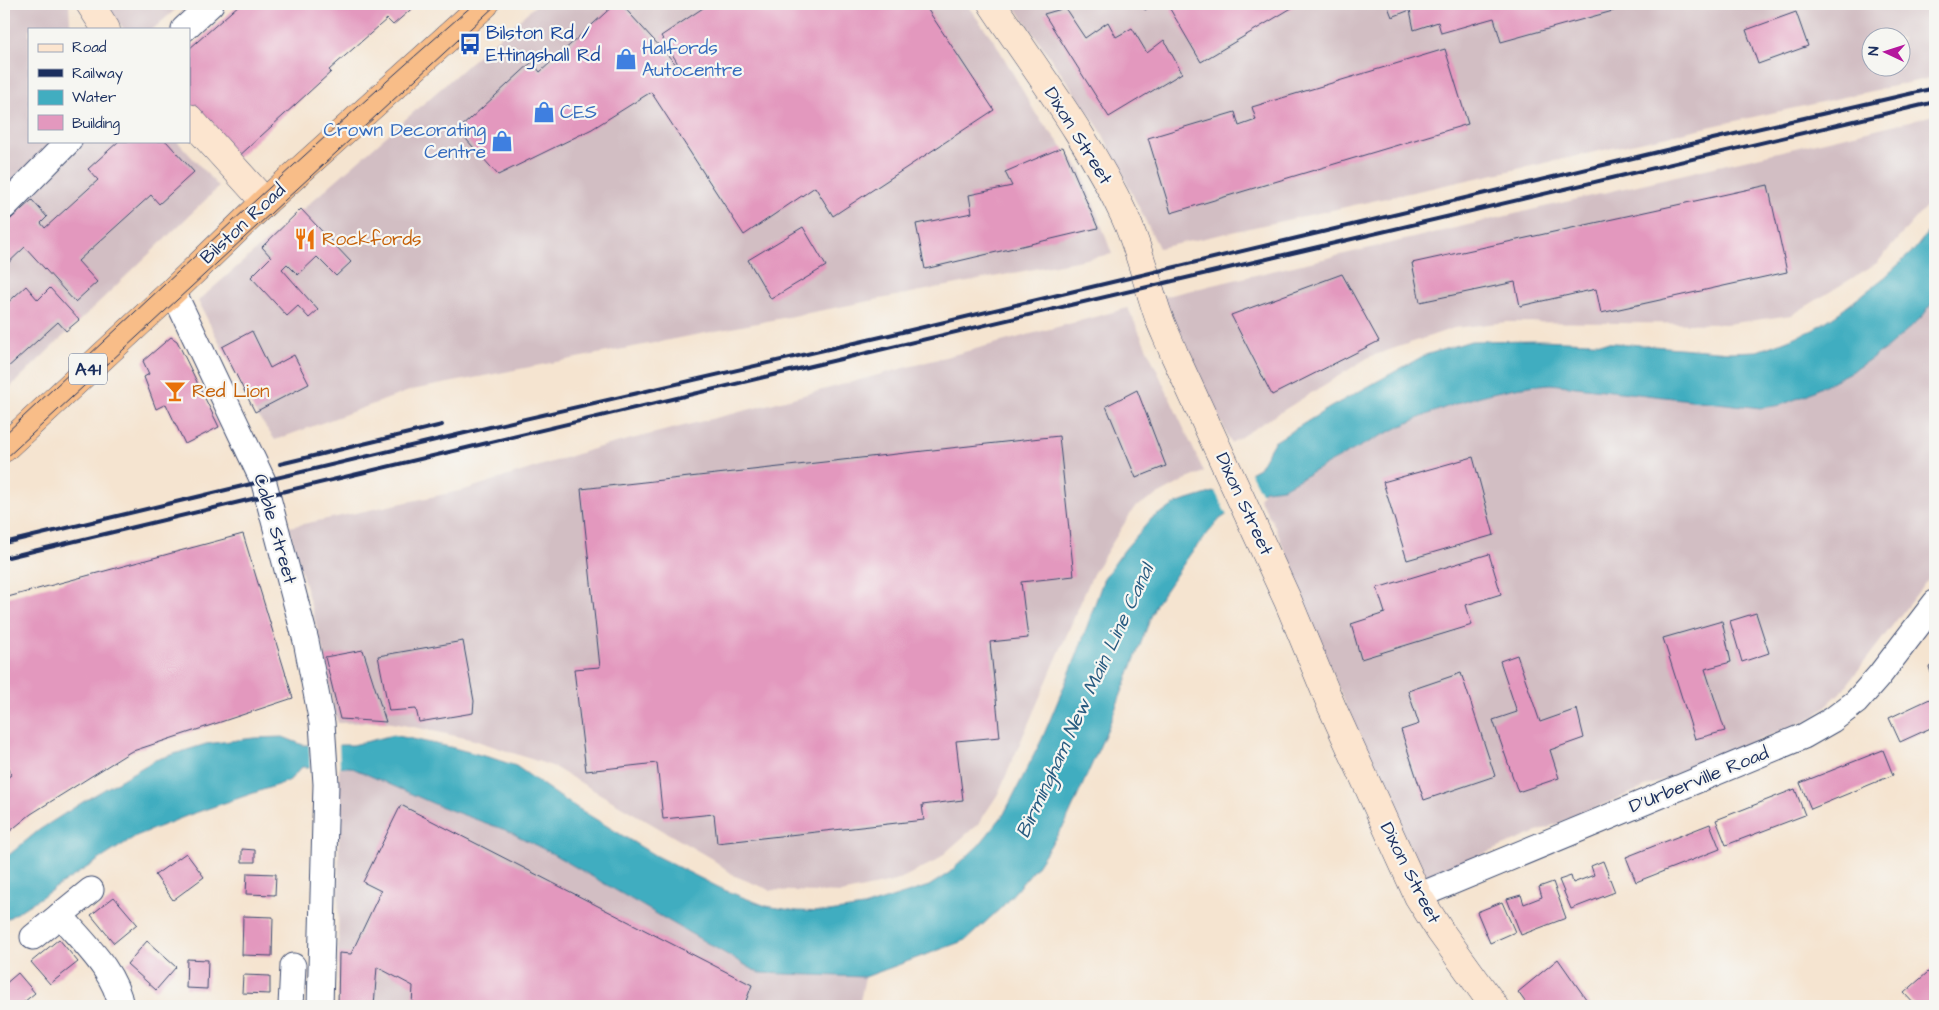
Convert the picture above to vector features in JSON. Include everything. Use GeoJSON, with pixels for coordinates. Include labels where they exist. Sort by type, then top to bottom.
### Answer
{"type":"FeatureCollection","features":[{"type":"Feature","properties":{"kind":"highway","name":"Bilston Road"},"geometry":{"type":"LineString","coordinates":[[4,448],[265,202],[485,4]]}},
{"type":"Feature","properties":{"kind":"street"},"geometry":{"type":"LineString","coordinates":[[90,4],[105,28]]}},
{"type":"Feature","properties":{"kind":"street"},"geometry":{"type":"LineString","coordinates":[[185,28],[211,4]]}},
{"type":"Feature","properties":{"kind":"street","name":"Dixon Street"},"geometry":{"type":"LineString","coordinates":[[992,4],[1066,114],[1101,171],[1125,217],[1143,261],[1159,318],[1288,601],[1331,704],[1418,896],[1440,932],[1494,1006]]}},
{"type":"Feature","properties":{"kind":"street"},"geometry":{"type":"LineString","coordinates":[[190,119],[265,202]]}},
{"type":"Feature","properties":{"kind":"street"},"geometry":{"type":"LineString","coordinates":[[4,207],[68,142]]}},
{"type":"Feature","properties":{"kind":"street","name":"Cable Street"},"geometry":{"type":"LineString","coordinates":[[172,291],[264,483],[306,641],[322,723],[326,784],[320,1006]]}},
{"type":"Feature","properties":{"kind":"street","name":"D'Urberville Road"},"geometry":{"type":"LineString","coordinates":[[1418,896],[1811,732],[1832,720],[1856,702],[1879,676],[1935,603]]}},
{"type":"Feature","properties":{"kind":"street"},"geometry":{"type":"LineString","coordinates":[[33,937],[91,890]]}},
{"type":"Feature","properties":{"kind":"street"},"geometry":{"type":"LineString","coordinates":[[60,915],[108,972],[117,990],[121,1006]]}},
{"type":"Feature","properties":{"kind":"street"},"geometry":{"type":"LineString","coordinates":[[291,1006],[293,966]]}},
{"type":"Feature","properties":{"kind":"shaded area"},"geometry":{"type":"Polygon","coordinates":[[[4,4],[69,4],[70,23],[74,28],[28,28],[28,142],[178,142],[219,187],[4,393],[4,4]]]}},
{"type":"Feature","properties":{"kind":"shaded area"},"geometry":{"type":"Polygon","coordinates":[[[106,4],[182,4],[154,28],[123,28],[108,10],[106,4]]]}},
{"type":"Feature","properties":{"kind":"shaded area"},"geometry":{"type":"Polygon","coordinates":[[[537,4],[966,4],[995,42],[1036,114],[1081,170],[1112,254],[412,390],[275,440],[255,412],[198,301],[537,4]]]}},
{"type":"Feature","properties":{"kind":"shaded area"},"geometry":{"type":"Polygon","coordinates":[[[1013,4],[1935,4],[1935,77],[1159,248],[1101,131],[1013,4]]]}},
{"type":"Feature","properties":{"kind":"shaded area"},"geometry":{"type":"Polygon","coordinates":[[[1935,115],[1935,196],[1877,263],[1792,315],[1726,324],[1507,322],[1454,328],[1369,357],[1231,443],[1162,297],[1935,115]]]}},
{"type":"Feature","properties":{"kind":"shaded area"},"geometry":{"type":"Polygon","coordinates":[[[1935,299],[1935,570],[1843,690],[1814,717],[1426,878],[1383,797],[1275,526],[1259,498],[1265,490],[1283,488],[1413,419],[1469,398],[1522,385],[1550,384],[1607,390],[1627,390],[1646,394],[1761,407],[1781,405],[1806,395],[1854,370],[1888,347],[1922,317],[1935,299]]]}},
{"type":"Feature","properties":{"kind":"shaded area"},"geometry":{"type":"Polygon","coordinates":[[[1128,308],[1204,472],[1185,480],[1134,508],[1093,574],[998,794],[979,823],[936,861],[896,881],[841,893],[770,890],[735,876],[712,859],[552,766],[474,740],[419,728],[386,722],[338,723],[333,707],[325,657],[289,527],[464,490],[596,448],[755,408],[1128,308]]]}},
{"type":"Feature","properties":{"kind":"shaded area"},"geometry":{"type":"Polygon","coordinates":[[[339,767],[350,767],[439,806],[508,831],[553,854],[759,973],[865,977],[859,1006],[338,1006],[339,767]]]}},
{"type":"Feature","properties":{"kind":"water","name":"Birmingham New Main Line Canal"},"geometry":{"type":"Polygon","coordinates":[[[1935,223],[1935,299],[1922,317],[1888,347],[1854,370],[1806,395],[1781,405],[1761,408],[1550,384],[1514,388],[1479,396],[1412,421],[1283,488],[1265,490],[1220,519],[1191,553],[1156,604],[1108,728],[1066,822],[1037,866],[1002,907],[966,940],[865,977],[759,973],[553,854],[508,831],[439,806],[350,767],[302,767],[289,781],[189,815],[136,836],[4,921],[4,859],[39,830],[155,760],[206,744],[254,738],[283,737],[303,745],[353,745],[393,735],[492,758],[516,766],[566,801],[656,856],[724,890],[766,906],[797,911],[829,912],[863,907],[929,886],[949,873],[979,845],[1004,814],[1042,739],[1077,655],[1104,578],[1125,549],[1152,518],[1178,503],[1214,492],[1259,468],[1274,442],[1329,408],[1425,355],[1471,341],[1541,340],[1615,343],[1730,352],[1757,351],[1780,343],[1813,330],[1840,312],[1885,277],[1915,249],[1935,223]]]}},
{"type":"Feature","properties":{"kind":"pier"},"geometry":{"type":"Polygon","coordinates":[[[1249,470],[1262,495],[1228,518],[1214,489],[1249,470]]]}},
{"type":"Feature","properties":{"kind":"pier"},"geometry":{"type":"Polygon","coordinates":[[[309,743],[339,743],[340,769],[310,770],[309,743]]]}},
{"type":"Feature","properties":{"kind":"building"},"geometry":{"type":"Polygon","coordinates":[[[240,4],[316,4],[321,10],[327,4],[417,4],[393,25],[387,19],[329,70],[331,72],[237,158],[190,104],[190,48],[240,4]]]}},
{"type":"Feature","properties":{"kind":"building"},"geometry":{"type":"Polygon","coordinates":[[[615,4],[621,4],[683,72],[661,36],[709,4],[924,4],[994,110],[833,216],[815,187],[744,235],[651,92],[592,129],[498,175],[458,130],[532,62],[540,72],[615,4]]]}},
{"type":"Feature","properties":{"kind":"building"},"geometry":{"type":"Polygon","coordinates":[[[1141,4],[1155,4],[1145,10],[1141,4]]]}},
{"type":"Feature","properties":{"kind":"building"},"geometry":{"type":"Polygon","coordinates":[[[1178,4],[1294,4],[1295,6],[1201,62],[1170,9],[1178,4]]]}},
{"type":"Feature","properties":{"kind":"building"},"geometry":{"type":"Polygon","coordinates":[[[1387,4],[1638,4],[1501,42],[1494,18],[1441,33],[1438,22],[1414,30],[1410,10],[1392,17],[1387,4]]]}},
{"type":"Feature","properties":{"kind":"building"},"geometry":{"type":"Polygon","coordinates":[[[1065,8],[1085,38],[1108,22],[1116,37],[1132,28],[1147,53],[1164,40],[1182,73],[1109,117],[1044,14],[1065,8]]]}},
{"type":"Feature","properties":{"kind":"building"},"geometry":{"type":"Polygon","coordinates":[[[1796,12],[1808,46],[1758,64],[1746,30],[1796,12]]]}},
{"type":"Feature","properties":{"kind":"building"},"geometry":{"type":"Polygon","coordinates":[[[1445,49],[1468,124],[1171,213],[1148,138],[1235,112],[1239,126],[1256,120],[1252,107],[1445,49]]]}},
{"type":"Feature","properties":{"kind":"building"},"geometry":{"type":"Polygon","coordinates":[[[118,142],[167,142],[194,172],[159,204],[151,195],[78,261],[97,282],[75,302],[25,247],[4,267],[4,225],[32,200],[47,217],[41,223],[45,228],[98,180],[88,169],[118,142]]]}},
{"type":"Feature","properties":{"kind":"building"},"geometry":{"type":"Polygon","coordinates":[[[1063,147],[1098,228],[925,269],[916,224],[972,213],[969,195],[1012,186],[1005,172],[1063,147]]]}},
{"type":"Feature","properties":{"kind":"building"},"geometry":{"type":"Polygon","coordinates":[[[1768,185],[1787,272],[1601,313],[1596,289],[1520,306],[1515,282],[1420,302],[1412,263],[1768,185]]]}},
{"type":"Feature","properties":{"kind":"building"},"geometry":{"type":"Polygon","coordinates":[[[301,209],[351,262],[336,276],[317,257],[298,275],[287,264],[282,269],[318,310],[309,318],[298,306],[287,316],[251,277],[271,257],[262,247],[301,209]]]}},
{"type":"Feature","properties":{"kind":"building"},"geometry":{"type":"Polygon","coordinates":[[[803,227],[826,266],[771,299],[748,260],[803,227]]]}},
{"type":"Feature","properties":{"kind":"building"},"geometry":{"type":"Polygon","coordinates":[[[1342,274],[1379,341],[1272,395],[1231,315],[1342,274]]]}},
{"type":"Feature","properties":{"kind":"building"},"geometry":{"type":"Polygon","coordinates":[[[26,286],[38,300],[50,288],[79,320],[66,331],[58,322],[6,369],[4,367],[4,306],[26,286]]]}},
{"type":"Feature","properties":{"kind":"building"},"geometry":{"type":"Polygon","coordinates":[[[252,331],[270,368],[294,355],[309,384],[255,412],[222,347],[252,331]]]}},
{"type":"Feature","properties":{"kind":"building","name":"Red Lion"},"geometry":{"type":"Polygon","coordinates":[[[171,337],[177,341],[219,427],[185,444],[166,404],[156,409],[144,377],[149,374],[143,361],[171,337]]]}},
{"type":"Feature","properties":{"kind":"building"},"geometry":{"type":"Polygon","coordinates":[[[1137,390],[1166,466],[1136,478],[1106,406],[1137,390]]]}},
{"type":"Feature","properties":{"kind":"building"},"geometry":{"type":"Polygon","coordinates":[[[1059,436],[1074,576],[1021,582],[1028,638],[990,642],[1000,737],[956,741],[963,800],[922,805],[924,820],[717,843],[714,814],[663,819],[657,763],[586,771],[574,669],[600,667],[581,489],[1059,436]]]}},
{"type":"Feature","properties":{"kind":"building"},"geometry":{"type":"Polygon","coordinates":[[[1473,457],[1494,535],[1407,560],[1383,482],[1473,457]]]}},
{"type":"Feature","properties":{"kind":"building"},"geometry":{"type":"Polygon","coordinates":[[[243,534],[293,698],[130,752],[31,814],[4,836],[4,780],[11,775],[4,752],[4,598],[243,534]]]}},
{"type":"Feature","properties":{"kind":"building"},"geometry":{"type":"Polygon","coordinates":[[[1489,554],[1501,594],[1466,605],[1472,625],[1361,659],[1351,624],[1385,613],[1377,588],[1489,554]]]}},
{"type":"Feature","properties":{"kind":"building"},"geometry":{"type":"Polygon","coordinates":[[[1756,613],[1769,653],[1742,662],[1730,621],[1756,613]]]}},
{"type":"Feature","properties":{"kind":"building"},"geometry":{"type":"Polygon","coordinates":[[[1722,621],[1731,662],[1705,669],[1725,731],[1695,739],[1663,638],[1722,621]]]}},
{"type":"Feature","properties":{"kind":"building"},"geometry":{"type":"Polygon","coordinates":[[[463,641],[474,701],[473,713],[419,722],[416,709],[389,711],[378,656],[463,641]]]}},
{"type":"Feature","properties":{"kind":"building"},"geometry":{"type":"Polygon","coordinates":[[[363,650],[386,722],[340,719],[325,657],[363,650]]]}},
{"type":"Feature","properties":{"kind":"building"},"geometry":{"type":"Polygon","coordinates":[[[1517,655],[1540,722],[1577,709],[1584,738],[1550,750],[1559,778],[1518,792],[1493,720],[1517,712],[1500,661],[1517,655]]]}},
{"type":"Feature","properties":{"kind":"building"},"geometry":{"type":"Polygon","coordinates":[[[1935,665],[1935,684],[1929,667],[1935,665]]]}},
{"type":"Feature","properties":{"kind":"building"},"geometry":{"type":"Polygon","coordinates":[[[1461,673],[1495,776],[1424,800],[1401,730],[1419,724],[1408,691],[1461,673]]]}},
{"type":"Feature","properties":{"kind":"building"},"geometry":{"type":"Polygon","coordinates":[[[1934,697],[1935,726],[1900,742],[1889,718],[1934,697]]]}},
{"type":"Feature","properties":{"kind":"building"},"geometry":{"type":"Polygon","coordinates":[[[1883,750],[1893,775],[1811,809],[1800,783],[1883,750]]]}},
{"type":"Feature","properties":{"kind":"building"},"geometry":{"type":"Polygon","coordinates":[[[1795,789],[1805,815],[1726,845],[1716,820],[1795,789]]]}},
{"type":"Feature","properties":{"kind":"building"},"geometry":{"type":"Polygon","coordinates":[[[401,805],[752,985],[744,1006],[412,1006],[413,986],[377,967],[374,1006],[338,1006],[339,953],[351,954],[381,891],[363,882],[401,805]]]}},
{"type":"Feature","properties":{"kind":"building"},"geometry":{"type":"Polygon","coordinates":[[[1710,824],[1720,849],[1636,882],[1626,857],[1710,824]]]}},
{"type":"Feature","properties":{"kind":"building"},"geometry":{"type":"Polygon","coordinates":[[[242,849],[255,850],[255,862],[242,862],[242,849]]]}},
{"type":"Feature","properties":{"kind":"building"},"geometry":{"type":"Polygon","coordinates":[[[186,853],[204,877],[173,900],[155,875],[186,853]]]}},
{"type":"Feature","properties":{"kind":"building"},"geometry":{"type":"Polygon","coordinates":[[[1603,861],[1615,892],[1571,909],[1559,880],[1571,876],[1573,883],[1594,875],[1591,866],[1603,861]]]}},
{"type":"Feature","properties":{"kind":"building"},"geometry":{"type":"Polygon","coordinates":[[[247,873],[276,874],[275,895],[246,894],[247,873]]]}},
{"type":"Feature","properties":{"kind":"building"},"geometry":{"type":"Polygon","coordinates":[[[1553,882],[1566,918],[1521,935],[1507,899],[1521,895],[1524,904],[1542,897],[1539,887],[1553,882]]]}},
{"type":"Feature","properties":{"kind":"building"},"geometry":{"type":"Polygon","coordinates":[[[114,897],[137,924],[114,943],[91,915],[114,897]]]}},
{"type":"Feature","properties":{"kind":"building"},"geometry":{"type":"Polygon","coordinates":[[[1502,902],[1515,932],[1490,943],[1477,912],[1502,902]]]}},
{"type":"Feature","properties":{"kind":"building"},"geometry":{"type":"Polygon","coordinates":[[[243,916],[273,917],[272,956],[242,955],[243,916]]]}},
{"type":"Feature","properties":{"kind":"building"},"geometry":{"type":"Polygon","coordinates":[[[59,939],[78,962],[50,984],[31,962],[59,939]]]}},
{"type":"Feature","properties":{"kind":"building"},"geometry":{"type":"Polygon","coordinates":[[[147,941],[176,967],[156,990],[127,964],[147,941]]]}},
{"type":"Feature","properties":{"kind":"building"},"geometry":{"type":"Polygon","coordinates":[[[187,959],[208,960],[207,989],[186,988],[187,959]]]}},
{"type":"Feature","properties":{"kind":"building"},"geometry":{"type":"Polygon","coordinates":[[[1558,959],[1591,1006],[1528,1006],[1518,992],[1558,959]]]}},
{"type":"Feature","properties":{"kind":"building"},"geometry":{"type":"Polygon","coordinates":[[[1935,966],[1935,1002],[1930,1006],[1916,1006],[1904,993],[1935,966]]]}},
{"type":"Feature","properties":{"kind":"building"},"geometry":{"type":"Polygon","coordinates":[[[18,973],[35,993],[19,1006],[7,1006],[4,1002],[4,985],[18,973]]]}},
{"type":"Feature","properties":{"kind":"building"},"geometry":{"type":"Polygon","coordinates":[[[243,975],[270,976],[270,994],[242,993],[243,975]]]}},
{"type":"Feature","properties":{"kind":"tram line"},"geometry":{"type":"LineString","coordinates":[[4,435],[296,163],[474,4]]}},
{"type":"Feature","properties":{"kind":"tram line"},"geometry":{"type":"LineString","coordinates":[[4,460],[497,4]]}},
{"type":"Feature","properties":{"kind":"railway"},"geometry":{"type":"LineString","coordinates":[[4,543],[1935,88]]}},
{"type":"Feature","properties":{"kind":"railway"},"geometry":{"type":"LineString","coordinates":[[4,558],[1935,102]]}},
{"type":"Feature","properties":{"kind":"railway"},"geometry":{"type":"LineString","coordinates":[[280,464],[442,425]]}},
{"type":"Feature","properties":{"kind":"place","name":"Bilston Rd / Ettingshall Rd"},"geometry":{"type":"Point","coordinates":[470,44]}},
{"type":"Feature","properties":{"kind":"place","name":"Halfords Autocentre"},"geometry":{"type":"Point","coordinates":[626,59]}},
{"type":"Feature","properties":{"kind":"place","name":"CES"},"geometry":{"type":"Point","coordinates":[544,112]}},
{"type":"Feature","properties":{"kind":"place","name":"Crown Decorating Centre"},"geometry":{"type":"Point","coordinates":[502,141]}},
{"type":"Feature","properties":{"kind":"place","name":"Rockfords"},"geometry":{"type":"Point","coordinates":[305,239]}},
{"type":"Feature","properties":{"kind":"place","name":"Red Lion"},"geometry":{"type":"Point","coordinates":[175,391]}}]}
